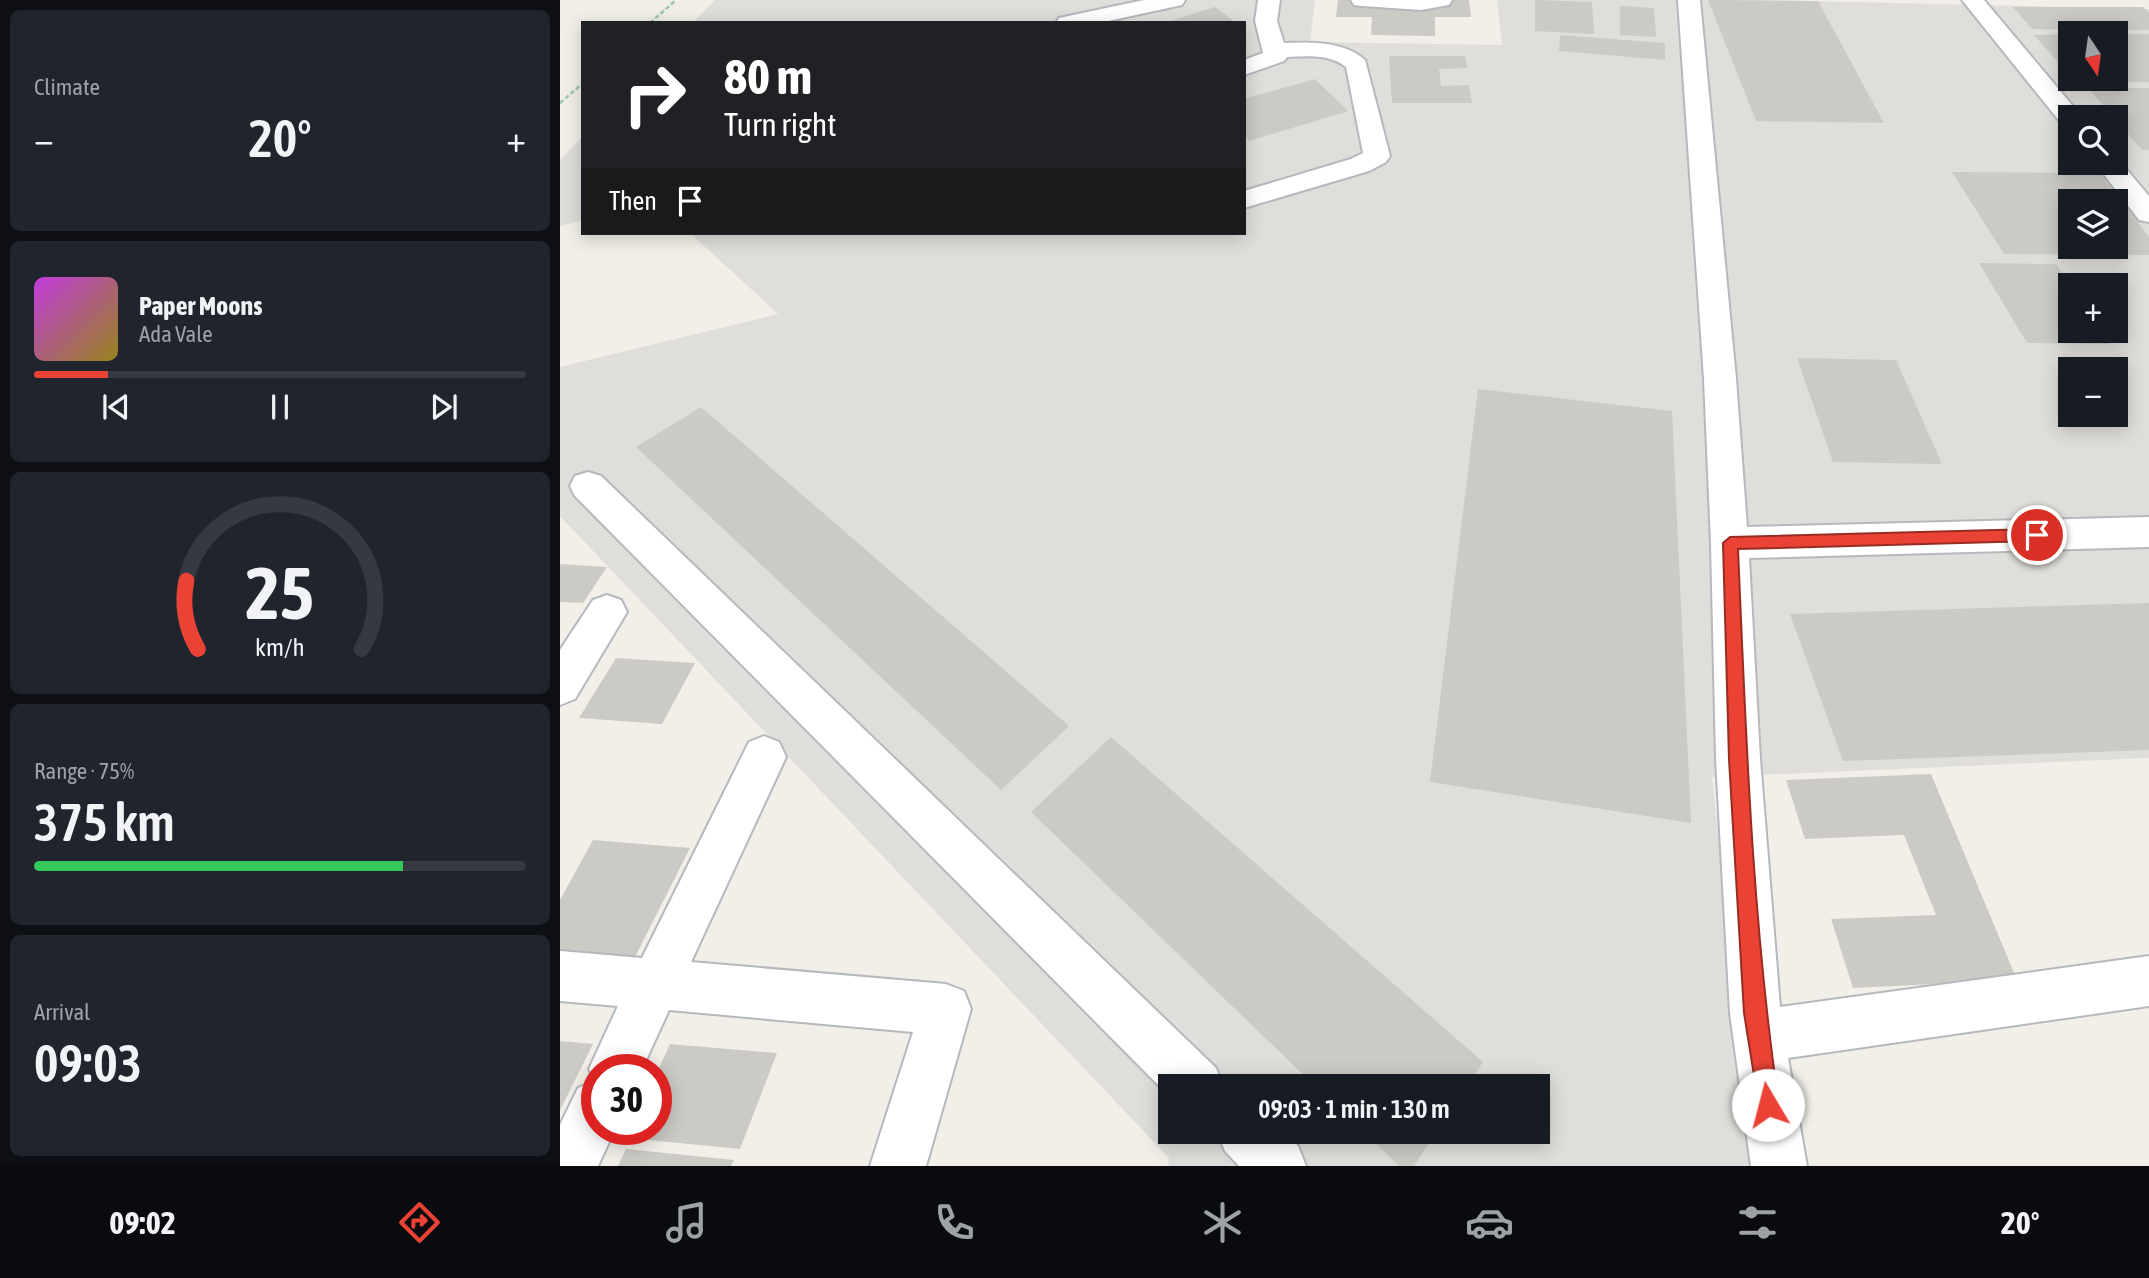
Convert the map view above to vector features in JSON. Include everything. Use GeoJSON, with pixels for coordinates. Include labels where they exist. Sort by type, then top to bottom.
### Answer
{"type":"FeatureCollection","features":[{"type":"Feature","properties":{"kind":"street"},"geometry":{"type":"LineString","coordinates":[[1076,21],[1174,0]]}},
{"type":"Feature","properties":{"kind":"street"},"geometry":{"type":"LineString","coordinates":[[1246,67],[1275,57],[1276,50],[1266,21],[1269,0]]}},
{"type":"Feature","properties":{"kind":"street"},"geometry":{"type":"LineString","coordinates":[[1362,0],[1421,3],[1441,0]]}},
{"type":"Feature","properties":{"kind":"street"},"geometry":{"type":"LineString","coordinates":[[1689,0],[1720,379],[1730,543],[1738,759],[1758,1036],[1779,1166]]}},
{"type":"Feature","properties":{"kind":"street"},"geometry":{"type":"LineString","coordinates":[[1973,0],[2059,105]]}},
{"type":"Feature","properties":{"kind":"street"},"geometry":{"type":"LineString","coordinates":[[1246,199],[1360,165],[1377,156],[1357,65],[1351,58],[1327,52],[1276,50]]}},
{"type":"Feature","properties":{"kind":"street"},"geometry":{"type":"LineString","coordinates":[[2118,175],[2149,214]]}},
{"type":"Feature","properties":{"kind":"street"},"geometry":{"type":"LineString","coordinates":[[588,486],[1184,1074]]}},
{"type":"Feature","properties":{"kind":"street"},"geometry":{"type":"LineString","coordinates":[[1730,543],[2149,532]]}},
{"type":"Feature","properties":{"kind":"street"},"geometry":{"type":"LineString","coordinates":[[560,686],[607,612]]}},
{"type":"Feature","properties":{"kind":"street"},"geometry":{"type":"LineString","coordinates":[[622,1054],[764,757]]}},
{"type":"Feature","properties":{"kind":"street"},"geometry":{"type":"LineString","coordinates":[[560,976],[946,1009],[898,1166]]}},
{"type":"Feature","properties":{"kind":"street"},"geometry":{"type":"LineString","coordinates":[[1758,1036],[2149,981]]}},
{"type":"Feature","properties":{"kind":"street"},"geometry":{"type":"LineString","coordinates":[[569,1166],[581,1141]]}},
{"type":"Feature","properties":{"kind":"street"},"geometry":{"type":"LineString","coordinates":[[1256,1144],[1278,1166]]}},
{"type":"Feature","properties":{"kind":"path"},"geometry":{"type":"LineString","coordinates":[[652,21],[676,0]]}},
{"type":"Feature","properties":{"kind":"path"},"geometry":{"type":"LineString","coordinates":[[560,103],[581,85]]}},
{"type":"Feature","properties":{"kind":"shaded area"},"geometry":{"type":"Polygon","coordinates":[[[715,0],[1315,0],[1310,42],[1502,45],[1497,0],[1763,0],[2149,9],[2149,758],[1712,777],[1754,1166],[1168,1166],[1169,1158],[560,516],[560,367],[778,314],[692,235],[1246,235],[1246,21],[695,21],[715,0]]]}},
{"type":"Feature","properties":{"kind":"shaded area"},"geometry":{"type":"Polygon","coordinates":[[[581,138],[581,221],[560,226],[560,160],[581,138]]]}},
{"type":"Feature","properties":{"kind":"building"},"geometry":{"type":"Polygon","coordinates":[[[1338,0],[1469,0],[1471,17],[1435,17],[1435,36],[1371,35],[1372,17],[1336,17],[1338,0]]]}},
{"type":"Feature","properties":{"kind":"building"},"geometry":{"type":"Polygon","coordinates":[[[1535,0],[1592,2],[1594,34],[1535,31],[1535,0]]]}},
{"type":"Feature","properties":{"kind":"building"},"geometry":{"type":"Polygon","coordinates":[[[1708,0],[1818,1],[1884,123],[1756,121],[1708,0]]]}},
{"type":"Feature","properties":{"kind":"building"},"geometry":{"type":"Polygon","coordinates":[[[1620,6],[1654,8],[1656,37],[1620,35],[1620,6]]]}},
{"type":"Feature","properties":{"kind":"building"},"geometry":{"type":"Polygon","coordinates":[[[1215,7],[1233,21],[1170,21],[1215,7]]]}},
{"type":"Feature","properties":{"kind":"building"},"geometry":{"type":"Polygon","coordinates":[[[2013,7],[2143,7],[2149,13],[2149,30],[2128,30],[2128,21],[2058,21],[2058,29],[2032,29],[2013,7]]]}},
{"type":"Feature","properties":{"kind":"building"},"geometry":{"type":"Polygon","coordinates":[[[2058,34],[2058,62],[2034,35],[2058,34]]]}},
{"type":"Feature","properties":{"kind":"building"},"geometry":{"type":"Polygon","coordinates":[[[2128,34],[2149,34],[2149,82],[2128,82],[2128,34]]]}},
{"type":"Feature","properties":{"kind":"building"},"geometry":{"type":"Polygon","coordinates":[[[1560,35],[1665,43],[1665,60],[1559,51],[1560,35]]]}},
{"type":"Feature","properties":{"kind":"building"},"geometry":{"type":"Polygon","coordinates":[[[1389,56],[1465,56],[1467,68],[1439,69],[1441,86],[1469,85],[1472,103],[1392,103],[1389,56]]]}},
{"type":"Feature","properties":{"kind":"building"},"geometry":{"type":"Polygon","coordinates":[[[1315,79],[1348,111],[1249,141],[1246,137],[1246,98],[1315,79]]]}},
{"type":"Feature","properties":{"kind":"building"},"geometry":{"type":"Polygon","coordinates":[[[2149,88],[2149,150],[2142,150],[2128,134],[2128,105],[2103,105],[2091,91],[2149,88]]]}},
{"type":"Feature","properties":{"kind":"building"},"geometry":{"type":"Polygon","coordinates":[[[1952,172],[2101,175],[2112,189],[2058,189],[2058,254],[2004,254],[1952,172]]]}},
{"type":"Feature","properties":{"kind":"building"},"geometry":{"type":"Polygon","coordinates":[[[2128,210],[2149,237],[2149,255],[2128,255],[2128,210]]]}},
{"type":"Feature","properties":{"kind":"building"},"geometry":{"type":"Polygon","coordinates":[[[1979,263],[2056,264],[2062,273],[2058,273],[2058,343],[2110,344],[2027,343],[1979,263]]]}},
{"type":"Feature","properties":{"kind":"building"},"geometry":{"type":"Polygon","coordinates":[[[1797,358],[1896,360],[1942,464],[1833,462],[1797,358]]]}},
{"type":"Feature","properties":{"kind":"building"},"geometry":{"type":"Polygon","coordinates":[[[1478,389],[1672,411],[1691,823],[1430,782],[1478,389]]]}},
{"type":"Feature","properties":{"kind":"building"},"geometry":{"type":"Polygon","coordinates":[[[701,407],[1069,726],[1001,790],[636,447],[701,407]]]}},
{"type":"Feature","properties":{"kind":"building"},"geometry":{"type":"Polygon","coordinates":[[[560,564],[607,567],[583,603],[560,602],[560,564]]]}},
{"type":"Feature","properties":{"kind":"building"},"geometry":{"type":"Polygon","coordinates":[[[2149,603],[2149,750],[1843,761],[1790,614],[2149,603]]]}},
{"type":"Feature","properties":{"kind":"building"},"geometry":{"type":"Polygon","coordinates":[[[616,658],[695,663],[662,724],[579,718],[616,658]]]}},
{"type":"Feature","properties":{"kind":"building"},"geometry":{"type":"Polygon","coordinates":[[[1111,737],[1483,1062],[1475,1074],[1303,1074],[1031,812],[1111,737]]]}},
{"type":"Feature","properties":{"kind":"building"},"geometry":{"type":"Polygon","coordinates":[[[1931,774],[2017,980],[1853,988],[1831,919],[1936,915],[1904,835],[1805,839],[1786,780],[1931,774]]]}},
{"type":"Feature","properties":{"kind":"building"},"geometry":{"type":"Polygon","coordinates":[[[593,840],[690,848],[634,959],[560,953],[560,900],[593,840]]]}},
{"type":"Feature","properties":{"kind":"building"},"geometry":{"type":"Polygon","coordinates":[[[560,1041],[593,1044],[588,1054],[581,1054],[581,1068],[560,1110],[560,1041]]]}},
{"type":"Feature","properties":{"kind":"building"},"geometry":{"type":"Polygon","coordinates":[[[670,1044],[777,1053],[740,1149],[672,1142],[672,1054],[665,1054],[670,1044]]]}},
{"type":"Feature","properties":{"kind":"building"},"geometry":{"type":"Polygon","coordinates":[[[1376,1144],[1428,1144],[1414,1166],[1399,1166],[1376,1144]]]}},
{"type":"Feature","properties":{"kind":"building"},"geometry":{"type":"Polygon","coordinates":[[[626,1149],[734,1160],[731,1166],[618,1166],[626,1149]]]}},
{"type":"Feature","properties":{"kind":"route"},"geometry":{"type":"LineString","coordinates":[[1768,1105],[1755,1013],[1747,898],[1738,759],[1730,543],[2037,535]]}}]}
